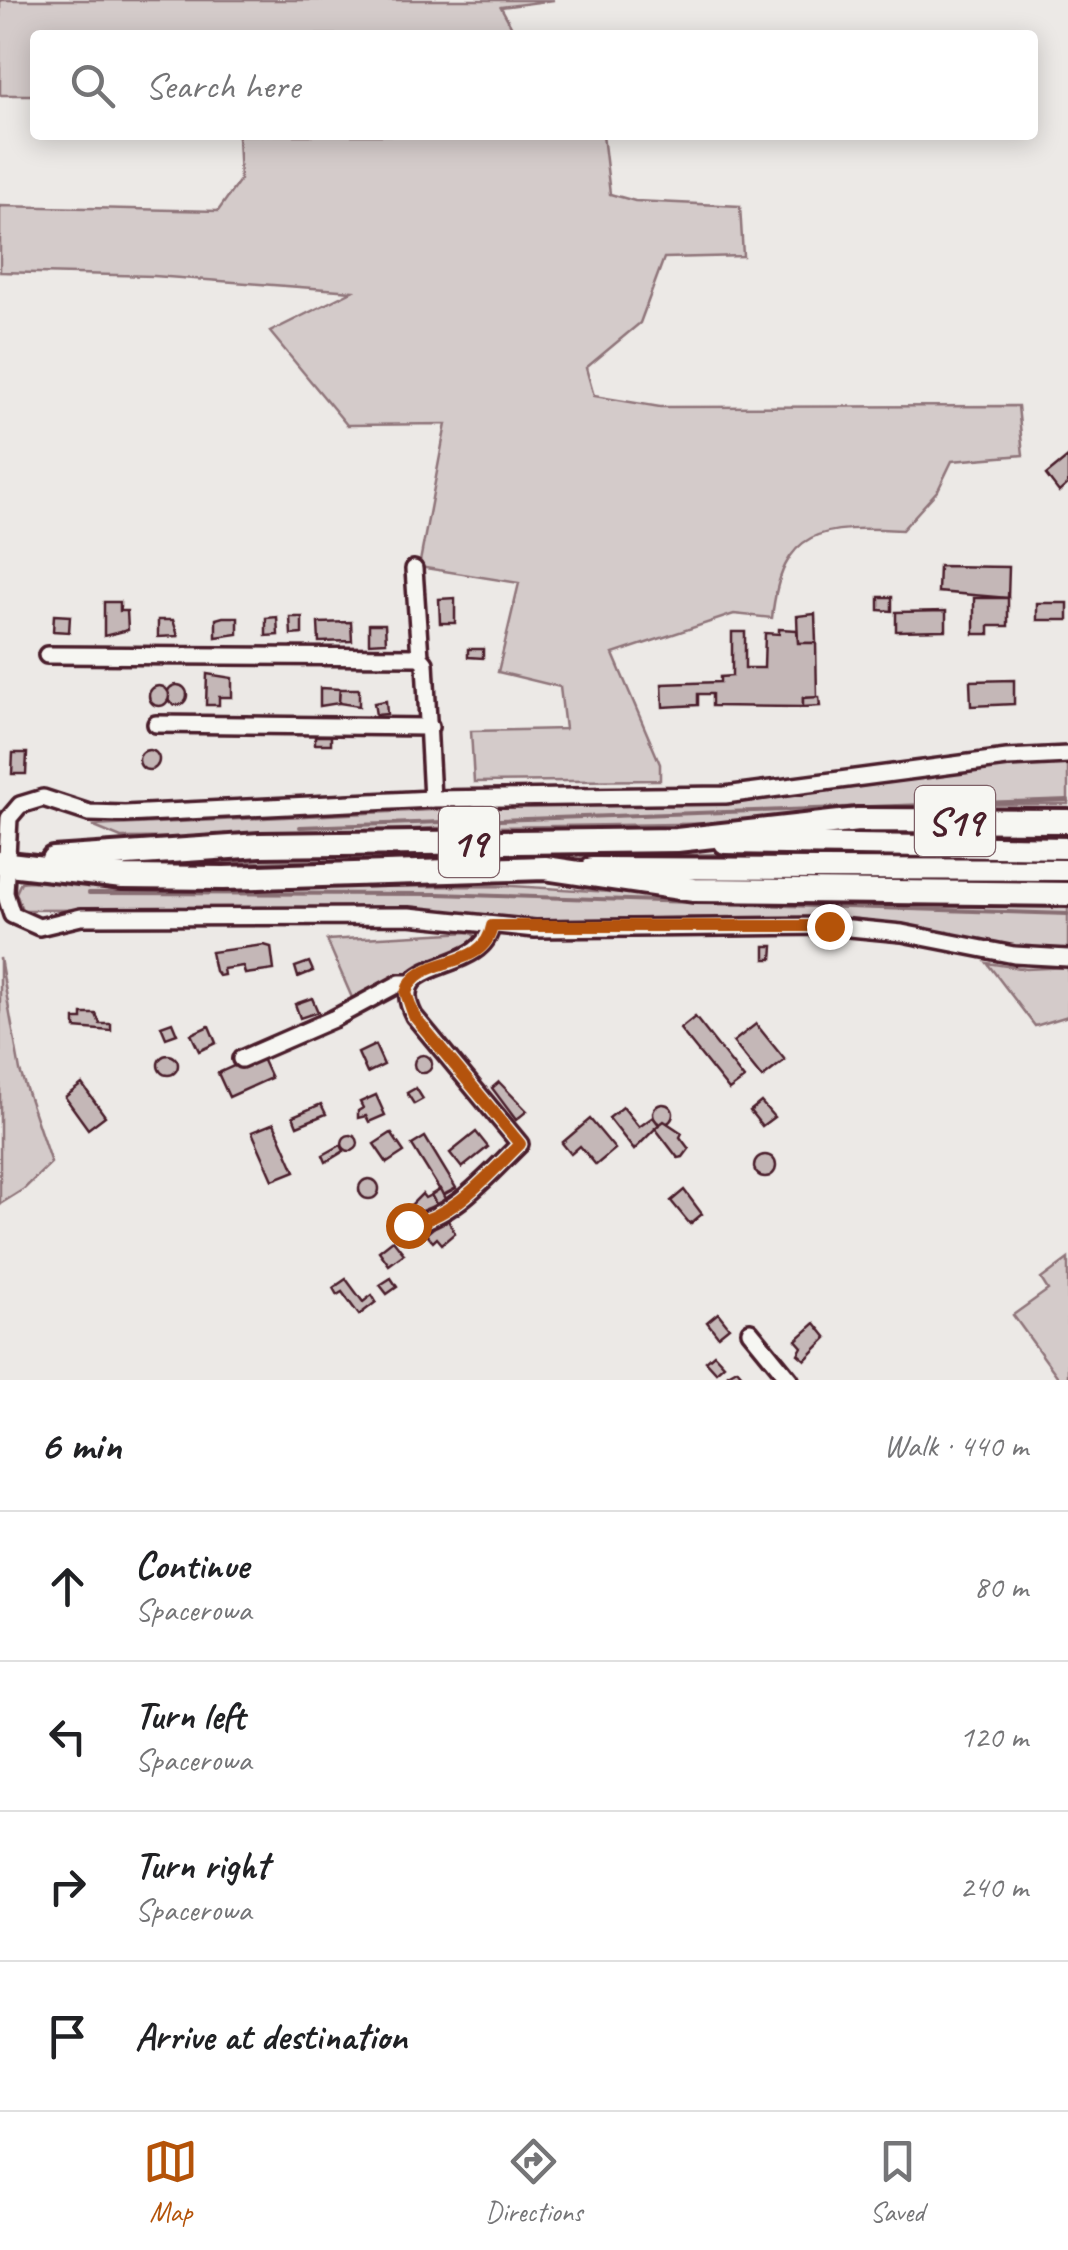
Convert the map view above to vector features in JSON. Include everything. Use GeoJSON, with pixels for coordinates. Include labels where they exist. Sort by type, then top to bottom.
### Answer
{"type":"FeatureCollection","features":[{"type":"Feature","properties":{"kind":"highway","name":"S19"},"geometry":{"type":"LineString","coordinates":[[677,840],[842,821],[1068,821]]}},
{"type":"Feature","properties":{"kind":"highway","name":"19"},"geometry":{"type":"LineString","coordinates":[[2,864],[260,845],[677,840]]}},
{"type":"Feature","properties":{"kind":"highway","name":"19"},"geometry":{"type":"LineString","coordinates":[[2,864],[123,877],[224,878],[545,868]]}},
{"type":"Feature","properties":{"kind":"highway","name":"S19"},"geometry":{"type":"LineString","coordinates":[[545,868],[694,890],[1068,894]]}},
{"type":"Feature","properties":{"kind":"main road"},"geometry":{"type":"LineString","coordinates":[[677,840],[1068,848]]}},
{"type":"Feature","properties":{"kind":"main road"},"geometry":{"type":"LineString","coordinates":[[545,868],[1068,870]]}},
{"type":"Feature","properties":{"kind":"street"},"geometry":{"type":"LineString","coordinates":[[414,570],[430,727],[432,799]]}},
{"type":"Feature","properties":{"kind":"street"},"geometry":{"type":"LineString","coordinates":[[48,654],[420,657]]}},
{"type":"Feature","properties":{"kind":"street"},"geometry":{"type":"LineString","coordinates":[[156,724],[430,727]]}},
{"type":"Feature","properties":{"kind":"street"},"geometry":{"type":"LineString","coordinates":[[1068,755],[996,759],[748,794],[432,799],[98,814],[38,798],[20,805],[10,818],[2,864],[9,911],[34,927],[81,917],[398,916],[492,926],[829,926],[902,933],[1014,954],[1068,958]]}},
{"type":"Feature","properties":{"kind":"street"},"geometry":{"type":"LineString","coordinates":[[408,1225],[425,1222],[464,1198],[520,1144],[414,1016],[406,993],[410,983],[428,970],[479,952],[489,940],[492,926]]}},
{"type":"Feature","properties":{"kind":"street"},"geometry":{"type":"LineString","coordinates":[[241,1060],[400,983],[410,983]]}},
{"type":"Feature","properties":{"kind":"street"},"geometry":{"type":"LineString","coordinates":[[750,1331],[790,1380]]}},
{"type":"Feature","properties":{"kind":"shaded area"},"geometry":{"type":"Polygon","coordinates":[[[0,0],[554,0],[501,7],[513,30],[30,30],[30,95],[0,95],[0,0]]]}},
{"type":"Feature","properties":{"kind":"shaded area"},"geometry":{"type":"Polygon","coordinates":[[[238,140],[604,140],[610,194],[635,201],[740,206],[743,256],[664,258],[640,323],[586,368],[594,396],[660,407],[1018,406],[1023,455],[952,461],[938,490],[902,530],[850,529],[811,538],[785,565],[772,618],[734,614],[613,654],[660,764],[660,780],[474,782],[471,731],[565,729],[560,687],[498,672],[519,583],[419,567],[446,424],[347,425],[270,332],[352,291],[154,276],[0,272],[0,206],[218,211],[240,180],[238,140]]]}},
{"type":"Feature","properties":{"kind":"shaded area"},"geometry":{"type":"Polygon","coordinates":[[[1068,764],[1068,804],[959,804],[736,823],[434,828],[258,837],[121,838],[92,826],[560,804],[738,803],[1014,766],[1068,764]]]}},
{"type":"Feature","properties":{"kind":"shaded area"},"geometry":{"type":"Polygon","coordinates":[[[821,828],[1068,828],[1068,834],[821,833],[821,828]]]}},
{"type":"Feature","properties":{"kind":"shaded area"},"geometry":{"type":"Polygon","coordinates":[[[730,854],[1068,855],[1068,863],[637,857],[420,865],[118,864],[730,854]]]}},
{"type":"Feature","properties":{"kind":"shaded area"},"geometry":{"type":"Polygon","coordinates":[[[21,882],[120,888],[512,886],[726,899],[1068,907],[1068,948],[1031,950],[885,923],[728,917],[542,920],[397,909],[22,910],[16,893],[21,882]]]}},
{"type":"Feature","properties":{"kind":"shaded area"},"geometry":{"type":"Polygon","coordinates":[[[470,932],[476,937],[473,947],[353,1000],[327,940],[470,932]]]}},
{"type":"Feature","properties":{"kind":"shaded area"},"geometry":{"type":"Polygon","coordinates":[[[0,958],[20,1071],[51,1163],[24,1189],[0,1204],[0,958]]]}},
{"type":"Feature","properties":{"kind":"shaded area"},"geometry":{"type":"Polygon","coordinates":[[[987,963],[1026,969],[1068,967],[1068,1016],[1035,1026],[987,963]]]}},
{"type":"Feature","properties":{"kind":"shaded area"},"geometry":{"type":"Polygon","coordinates":[[[1068,1259],[1068,1380],[1060,1380],[1013,1315],[1048,1290],[1041,1279],[1068,1259]]]}},
{"type":"Feature","properties":{"kind":"building"},"geometry":{"type":"Polygon","coordinates":[[[1068,457],[1068,484],[1059,492],[1046,475],[1068,457]]]}},
{"type":"Feature","properties":{"kind":"building"},"geometry":{"type":"Polygon","coordinates":[[[939,566],[1009,567],[1008,598],[938,592],[939,566]]]}},
{"type":"Feature","properties":{"kind":"building"},"geometry":{"type":"Polygon","coordinates":[[[879,597],[892,597],[892,611],[879,610],[879,597]]]}},
{"type":"Feature","properties":{"kind":"building"},"geometry":{"type":"Polygon","coordinates":[[[455,598],[455,623],[440,623],[439,599],[455,598]]]}},
{"type":"Feature","properties":{"kind":"building"},"geometry":{"type":"Polygon","coordinates":[[[974,598],[1008,598],[1008,626],[989,626],[989,634],[974,634],[974,598]]]}},
{"type":"Feature","properties":{"kind":"building"},"geometry":{"type":"Polygon","coordinates":[[[104,602],[120,602],[120,611],[127,611],[128,630],[104,636],[104,602]]]}},
{"type":"Feature","properties":{"kind":"building"},"geometry":{"type":"Polygon","coordinates":[[[1037,603],[1068,603],[1068,620],[1037,620],[1037,603]]]}},
{"type":"Feature","properties":{"kind":"building"},"geometry":{"type":"Polygon","coordinates":[[[946,611],[946,630],[896,631],[896,612],[946,611]]]}},
{"type":"Feature","properties":{"kind":"building"},"geometry":{"type":"Polygon","coordinates":[[[815,614],[816,643],[798,643],[797,616],[815,614]]]}},
{"type":"Feature","properties":{"kind":"building"},"geometry":{"type":"Polygon","coordinates":[[[54,615],[70,616],[69,632],[53,631],[54,615]]]}},
{"type":"Feature","properties":{"kind":"building"},"geometry":{"type":"Polygon","coordinates":[[[238,617],[238,634],[216,637],[216,619],[238,617]]]}},
{"type":"Feature","properties":{"kind":"building"},"geometry":{"type":"Polygon","coordinates":[[[277,617],[278,635],[266,636],[266,618],[277,617]]]}},
{"type":"Feature","properties":{"kind":"building"},"geometry":{"type":"Polygon","coordinates":[[[290,617],[302,617],[302,634],[291,635],[290,617]]]}},
{"type":"Feature","properties":{"kind":"building"},"geometry":{"type":"Polygon","coordinates":[[[158,620],[173,620],[178,636],[158,637],[158,620]]]}},
{"type":"Feature","properties":{"kind":"building"},"geometry":{"type":"Polygon","coordinates":[[[351,622],[352,641],[319,642],[318,623],[351,622]]]}},
{"type":"Feature","properties":{"kind":"building"},"geometry":{"type":"Polygon","coordinates":[[[369,624],[385,624],[386,642],[369,643],[369,624]]]}},
{"type":"Feature","properties":{"kind":"building"},"geometry":{"type":"Polygon","coordinates":[[[779,629],[797,630],[798,643],[816,643],[817,698],[803,698],[803,707],[712,706],[712,694],[698,694],[698,705],[663,707],[662,684],[720,682],[720,677],[732,676],[732,632],[745,632],[745,668],[764,668],[765,633],[779,634],[779,629]]]}},
{"type":"Feature","properties":{"kind":"building"},"geometry":{"type":"Polygon","coordinates":[[[468,649],[483,649],[483,658],[468,657],[468,649]]]}},
{"type":"Feature","properties":{"kind":"building"},"geometry":{"type":"Polygon","coordinates":[[[207,674],[232,678],[232,697],[219,697],[219,705],[206,705],[207,674]]]}},
{"type":"Feature","properties":{"kind":"building"},"geometry":{"type":"Polygon","coordinates":[[[1014,680],[1014,704],[971,706],[970,681],[1014,680]]]}},
{"type":"Feature","properties":{"kind":"building"},"geometry":{"type":"Polygon","coordinates":[[[177,685],[187,695],[177,705],[167,695],[177,685]]]}},
{"type":"Feature","properties":{"kind":"building"},"geometry":{"type":"Polygon","coordinates":[[[159,686],[169,696],[159,706],[149,696],[159,686]]]}},
{"type":"Feature","properties":{"kind":"building"},"geometry":{"type":"Polygon","coordinates":[[[320,688],[340,689],[339,703],[320,706],[320,688]]]}},
{"type":"Feature","properties":{"kind":"building"},"geometry":{"type":"Polygon","coordinates":[[[340,689],[359,689],[359,706],[339,703],[340,689]]]}},
{"type":"Feature","properties":{"kind":"building"},"geometry":{"type":"Polygon","coordinates":[[[819,697],[820,706],[803,707],[803,698],[819,697]]]}},
{"type":"Feature","properties":{"kind":"building"},"geometry":{"type":"Polygon","coordinates":[[[386,701],[387,714],[376,715],[374,703],[386,701]]]}},
{"type":"Feature","properties":{"kind":"building"},"geometry":{"type":"Polygon","coordinates":[[[315,736],[331,736],[331,744],[315,744],[315,736]]]}},
{"type":"Feature","properties":{"kind":"building"},"geometry":{"type":"Polygon","coordinates":[[[149,750],[159,760],[149,770],[139,760],[149,750]]]}},
{"type":"Feature","properties":{"kind":"building"},"geometry":{"type":"Polygon","coordinates":[[[13,753],[27,753],[26,774],[12,774],[13,753]]]}},
{"type":"Feature","properties":{"kind":"building"},"geometry":{"type":"Polygon","coordinates":[[[765,946],[773,946],[772,959],[765,959],[765,946]]]}},
{"type":"Feature","properties":{"kind":"building"},"geometry":{"type":"Polygon","coordinates":[[[271,947],[274,970],[245,974],[243,966],[223,969],[224,975],[219,976],[215,971],[211,952],[271,947]]]}},
{"type":"Feature","properties":{"kind":"building"},"geometry":{"type":"Polygon","coordinates":[[[309,962],[313,971],[298,977],[295,967],[309,962]]]}},
{"type":"Feature","properties":{"kind":"building"},"geometry":{"type":"Polygon","coordinates":[[[312,998],[318,1012],[300,1018],[295,1004],[312,998]]]}},
{"type":"Feature","properties":{"kind":"building"},"geometry":{"type":"Polygon","coordinates":[[[82,1014],[96,1014],[100,1024],[111,1024],[111,1031],[75,1028],[75,1019],[82,1019],[82,1014]]]}},
{"type":"Feature","properties":{"kind":"building"},"geometry":{"type":"Polygon","coordinates":[[[695,1017],[744,1079],[729,1090],[680,1029],[695,1017]]]}},
{"type":"Feature","properties":{"kind":"building"},"geometry":{"type":"Polygon","coordinates":[[[172,1022],[177,1034],[166,1038],[161,1026],[172,1022]]]}},
{"type":"Feature","properties":{"kind":"building"},"geometry":{"type":"Polygon","coordinates":[[[756,1024],[785,1060],[762,1078],[733,1042],[756,1024]]]}},
{"type":"Feature","properties":{"kind":"building"},"geometry":{"type":"Polygon","coordinates":[[[209,1026],[216,1043],[199,1051],[191,1034],[209,1026]]]}},
{"type":"Feature","properties":{"kind":"building"},"geometry":{"type":"Polygon","coordinates":[[[375,1045],[384,1065],[367,1073],[358,1053],[375,1045]]]}},
{"type":"Feature","properties":{"kind":"building"},"geometry":{"type":"Polygon","coordinates":[[[260,1054],[271,1078],[229,1097],[218,1073],[260,1054]]]}},
{"type":"Feature","properties":{"kind":"building"},"geometry":{"type":"Polygon","coordinates":[[[168,1055],[178,1065],[168,1075],[158,1065],[168,1055]]]}},
{"type":"Feature","properties":{"kind":"building"},"geometry":{"type":"Polygon","coordinates":[[[423,1055],[432,1064],[423,1073],[414,1064],[423,1055]]]}},
{"type":"Feature","properties":{"kind":"building"},"geometry":{"type":"Polygon","coordinates":[[[499,1082],[527,1111],[516,1120],[492,1088],[499,1082]]]}},
{"type":"Feature","properties":{"kind":"building"},"geometry":{"type":"Polygon","coordinates":[[[82,1084],[105,1116],[88,1129],[65,1097],[82,1084]]]}},
{"type":"Feature","properties":{"kind":"building"},"geometry":{"type":"Polygon","coordinates":[[[416,1088],[423,1099],[414,1104],[407,1093],[416,1088]]]}},
{"type":"Feature","properties":{"kind":"building"},"geometry":{"type":"Polygon","coordinates":[[[376,1095],[385,1115],[369,1122],[366,1116],[358,1118],[358,1111],[363,1108],[360,1102],[376,1095]]]}},
{"type":"Feature","properties":{"kind":"building"},"geometry":{"type":"Polygon","coordinates":[[[761,1102],[774,1117],[762,1126],[750,1111],[761,1102]]]}},
{"type":"Feature","properties":{"kind":"building"},"geometry":{"type":"Polygon","coordinates":[[[321,1104],[326,1114],[297,1126],[293,1116],[321,1104]]]}},
{"type":"Feature","properties":{"kind":"building"},"geometry":{"type":"Polygon","coordinates":[[[663,1104],[673,1114],[663,1124],[653,1114],[663,1104]]]}},
{"type":"Feature","properties":{"kind":"building"},"geometry":{"type":"Polygon","coordinates":[[[623,1107],[639,1127],[653,1117],[659,1125],[634,1150],[609,1118],[623,1107]]]}},
{"type":"Feature","properties":{"kind":"building"},"geometry":{"type":"Polygon","coordinates":[[[590,1119],[615,1149],[596,1165],[580,1146],[571,1154],[562,1143],[590,1119]]]}},
{"type":"Feature","properties":{"kind":"building"},"geometry":{"type":"Polygon","coordinates":[[[664,1121],[682,1133],[680,1137],[689,1149],[683,1157],[678,1158],[655,1128],[664,1121]]]}},
{"type":"Feature","properties":{"kind":"building"},"geometry":{"type":"Polygon","coordinates":[[[274,1123],[295,1171],[273,1180],[252,1132],[274,1123]]]}},
{"type":"Feature","properties":{"kind":"building"},"geometry":{"type":"Polygon","coordinates":[[[476,1132],[488,1147],[462,1168],[450,1153],[476,1132]]]}},
{"type":"Feature","properties":{"kind":"building"},"geometry":{"type":"Polygon","coordinates":[[[391,1133],[404,1152],[387,1163],[374,1144],[391,1133]]]}},
{"type":"Feature","properties":{"kind":"building"},"geometry":{"type":"Polygon","coordinates":[[[350,1135],[358,1143],[350,1151],[342,1143],[350,1135]]]}},
{"type":"Feature","properties":{"kind":"building"},"geometry":{"type":"Polygon","coordinates":[[[425,1137],[456,1188],[443,1195],[412,1145],[425,1137]]]}},
{"type":"Feature","properties":{"kind":"building"},"geometry":{"type":"Polygon","coordinates":[[[341,1145],[344,1151],[326,1162],[323,1155],[341,1145]]]}},
{"type":"Feature","properties":{"kind":"building"},"geometry":{"type":"Polygon","coordinates":[[[765,1155],[776,1166],[765,1177],[754,1166],[765,1155]]]}},
{"type":"Feature","properties":{"kind":"building"},"geometry":{"type":"Polygon","coordinates":[[[369,1179],[379,1189],[369,1199],[359,1189],[369,1179]]]}},
{"type":"Feature","properties":{"kind":"building"},"geometry":{"type":"Polygon","coordinates":[[[440,1189],[446,1201],[437,1206],[431,1195],[440,1189]]]}},
{"type":"Feature","properties":{"kind":"building"},"geometry":{"type":"Polygon","coordinates":[[[684,1190],[702,1214],[690,1224],[671,1201],[684,1190]]]}},
{"type":"Feature","properties":{"kind":"building"},"geometry":{"type":"Polygon","coordinates":[[[422,1194],[425,1198],[431,1195],[437,1206],[415,1220],[408,1208],[422,1194]]]}},
{"type":"Feature","properties":{"kind":"building"},"geometry":{"type":"Polygon","coordinates":[[[446,1217],[455,1233],[442,1244],[437,1238],[433,1242],[426,1234],[446,1217]]]}},
{"type":"Feature","properties":{"kind":"building"},"geometry":{"type":"Polygon","coordinates":[[[393,1240],[404,1254],[389,1265],[379,1251],[393,1240]]]}},
{"type":"Feature","properties":{"kind":"building"},"geometry":{"type":"Polygon","coordinates":[[[391,1278],[397,1287],[387,1294],[380,1285],[391,1278]]]}},
{"type":"Feature","properties":{"kind":"building"},"geometry":{"type":"Polygon","coordinates":[[[346,1279],[363,1302],[372,1295],[376,1302],[359,1315],[342,1292],[337,1295],[333,1288],[346,1279]]]}},
{"type":"Feature","properties":{"kind":"building"},"geometry":{"type":"Polygon","coordinates":[[[718,1313],[729,1327],[718,1336],[707,1322],[718,1313]]]}},
{"type":"Feature","properties":{"kind":"building"},"geometry":{"type":"Polygon","coordinates":[[[815,1323],[827,1338],[805,1360],[798,1354],[802,1347],[796,1340],[815,1323]]]}},
{"type":"Feature","properties":{"kind":"building"},"geometry":{"type":"Polygon","coordinates":[[[714,1354],[724,1365],[716,1372],[706,1361],[714,1354]]]}},
{"type":"Feature","properties":{"kind":"building"},"geometry":{"type":"Polygon","coordinates":[[[737,1369],[757,1380],[731,1380],[728,1374],[737,1369]]]}},
{"type":"Feature","properties":{"kind":"waterway"},"geometry":{"type":"LineString","coordinates":[[300,827],[1068,800]]}},
{"type":"Feature","properties":{"kind":"waterway"},"geometry":{"type":"LineString","coordinates":[[89,893],[438,894],[1068,914]]}},
{"type":"Feature","properties":{"kind":"route"},"geometry":{"type":"LineString","coordinates":[[408,1225],[425,1222],[464,1198],[520,1144],[414,1016],[406,993],[416,977],[479,952],[486,946],[492,926],[829,926]]}}]}
